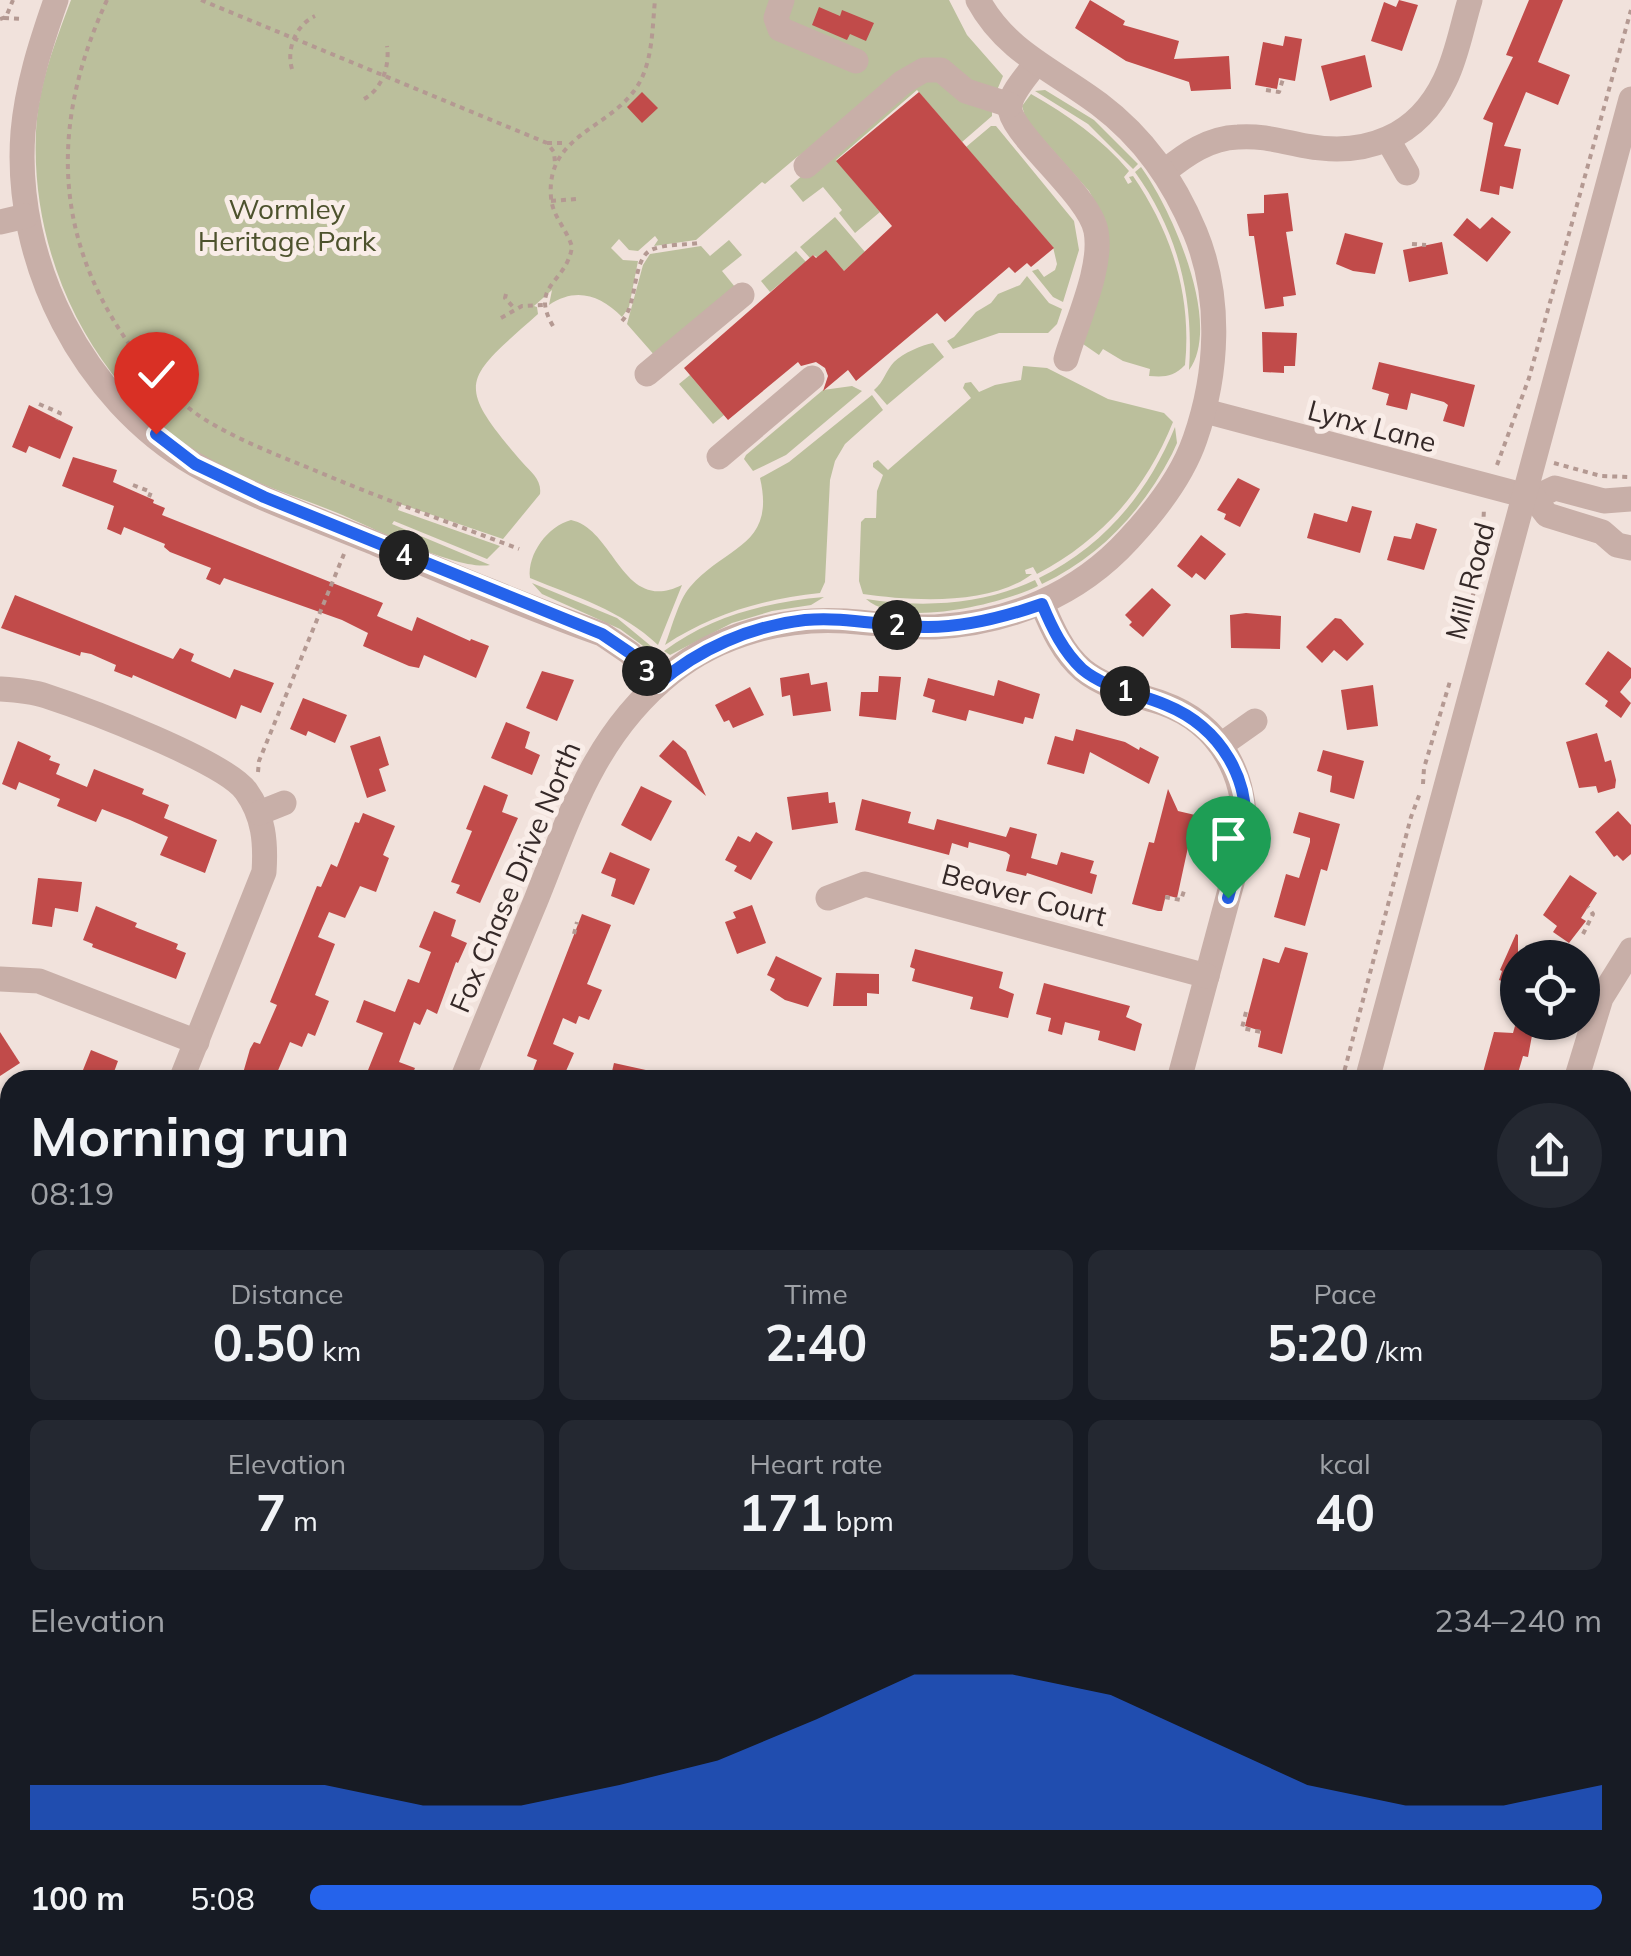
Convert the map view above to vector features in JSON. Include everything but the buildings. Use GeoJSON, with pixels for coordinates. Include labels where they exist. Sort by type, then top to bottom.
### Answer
{"type":"FeatureCollection","features":[{"type":"Feature","properties":{"kind":"street"},"geometry":{"type":"LineString","coordinates":[[56,0],[34,64],[23,132],[26,216],[40,270],[94,373],[140,422],[195,464],[282,505],[602,634],[630,653],[658,684]]}},
{"type":"Feature","properties":{"kind":"street"},"geometry":{"type":"LineString","coordinates":[[782,0],[776,18],[780,29],[856,61]]}},
{"type":"Feature","properties":{"kind":"street","name":"Fox Chase Drive North"},"geometry":{"type":"LineString","coordinates":[[466,1070],[597,756],[626,716],[674,670],[718,644],[760,628],[806,620],[932,627],[974,623],[1042,604],[1084,579],[1119,550],[1160,505],[1192,450],[1212,384],[1214,336],[1209,284],[1197,238],[1164,172],[1130,129],[1008,42],[978,0]]}},
{"type":"Feature","properties":{"kind":"street"},"geometry":{"type":"LineString","coordinates":[[1164,172],[1196,148],[1237,136],[1330,150],[1353,150],[1388,140],[1416,122],[1446,79],[1470,0]]}},
{"type":"Feature","properties":{"kind":"street"},"geometry":{"type":"LineString","coordinates":[[1035,64],[1010,105],[1013,120],[1082,201],[1096,228],[1095,265],[1066,360]]}},
{"type":"Feature","properties":{"kind":"street"},"geometry":{"type":"LineString","coordinates":[[806,166],[903,82],[924,70],[941,70],[966,91],[1010,105]]}},
{"type":"Feature","properties":{"kind":"street","name":"Mill Road"},"geometry":{"type":"LineString","coordinates":[[1370,1070],[1529,497],[1631,98]]}},
{"type":"Feature","properties":{"kind":"street"},"geometry":{"type":"LineString","coordinates":[[1388,140],[1407,173]]}},
{"type":"Feature","properties":{"kind":"street"},"geometry":{"type":"LineString","coordinates":[[0,222],[26,216]]}},
{"type":"Feature","properties":{"kind":"street"},"geometry":{"type":"LineString","coordinates":[[647,374],[742,295]]}},
{"type":"Feature","properties":{"kind":"street"},"geometry":{"type":"LineString","coordinates":[[719,458],[812,378]]}},
{"type":"Feature","properties":{"kind":"street","name":"Lynx Lane"},"geometry":{"type":"LineString","coordinates":[[1205,411],[1529,497]]}},
{"type":"Feature","properties":{"kind":"street"},"geometry":{"type":"LineString","coordinates":[[1631,499],[1604,501],[1555,488],[1529,497],[1548,515],[1602,532],[1617,544],[1631,548]]}},
{"type":"Feature","properties":{"kind":"street"},"geometry":{"type":"LineString","coordinates":[[1042,604],[1062,644],[1084,670],[1110,686],[1197,721],[1222,745],[1241,788],[1244,838],[1182,1070]]}},
{"type":"Feature","properties":{"kind":"street"},"geometry":{"type":"LineString","coordinates":[[0,688],[43,695],[221,769],[244,788],[259,813],[266,842],[264,872],[185,1070]]}},
{"type":"Feature","properties":{"kind":"street"},"geometry":{"type":"LineString","coordinates":[[1222,745],[1255,721]]}},
{"type":"Feature","properties":{"kind":"street"},"geometry":{"type":"LineString","coordinates":[[259,813],[284,804]]}},
{"type":"Feature","properties":{"kind":"street","name":"Beaver Court"},"geometry":{"type":"LineString","coordinates":[[828,898],[865,884],[1207,976]]}},
{"type":"Feature","properties":{"kind":"street"},"geometry":{"type":"LineString","coordinates":[[1579,1070],[1601,998],[1631,950]]}},
{"type":"Feature","properties":{"kind":"street"},"geometry":{"type":"LineString","coordinates":[[0,980],[39,980],[197,1042]]}},
{"type":"Feature","properties":{"kind":"path"},"geometry":{"type":"LineString","coordinates":[[12,0],[2,19],[23,19]]}},
{"type":"Feature","properties":{"kind":"path"},"geometry":{"type":"LineString","coordinates":[[107,0],[73,93],[68,125],[69,193],[74,227],[88,269],[107,312],[130,345],[176,398],[233,435],[388,501],[519,549]]}},
{"type":"Feature","properties":{"kind":"path"},"geometry":{"type":"LineString","coordinates":[[201,0],[547,143],[569,142]]}},
{"type":"Feature","properties":{"kind":"path"},"geometry":{"type":"LineString","coordinates":[[556,162],[569,142],[633,93],[648,59],[655,0]]}},
{"type":"Feature","properties":{"kind":"path"},"geometry":{"type":"LineString","coordinates":[[1495,471],[1530,378],[1631,10]]}},
{"type":"Feature","properties":{"kind":"path"},"geometry":{"type":"LineString","coordinates":[[292,68],[289,55],[294,39],[302,23],[315,16]]}},
{"type":"Feature","properties":{"kind":"path"},"geometry":{"type":"LineString","coordinates":[[364,99],[376,92],[388,58],[387,46]]}},
{"type":"Feature","properties":{"kind":"path"},"geometry":{"type":"LineString","coordinates":[[1266,90],[1279,92],[1282,78]]}},
{"type":"Feature","properties":{"kind":"path"},"geometry":{"type":"LineString","coordinates":[[547,143],[556,162],[551,201],[572,247],[543,305],[553,326]]}},
{"type":"Feature","properties":{"kind":"path"},"geometry":{"type":"LineString","coordinates":[[551,201],[577,199]]}},
{"type":"Feature","properties":{"kind":"path"},"geometry":{"type":"LineString","coordinates":[[622,321],[632,305],[641,260],[650,250],[699,243]]}},
{"type":"Feature","properties":{"kind":"path"},"geometry":{"type":"LineString","coordinates":[[1412,244],[1426,245]]}},
{"type":"Feature","properties":{"kind":"path"},"geometry":{"type":"LineString","coordinates":[[506,294],[515,309]]}},
{"type":"Feature","properties":{"kind":"path"},"geometry":{"type":"LineString","coordinates":[[501,318],[515,309],[543,305]]}},
{"type":"Feature","properties":{"kind":"path"},"geometry":{"type":"LineString","coordinates":[[39,404],[60,412],[57,420]]}},
{"type":"Feature","properties":{"kind":"path"},"geometry":{"type":"LineString","coordinates":[[1501,450],[1517,454]]}},
{"type":"Feature","properties":{"kind":"path"},"geometry":{"type":"LineString","coordinates":[[1554,463],[1600,476],[1631,478]]}},
{"type":"Feature","properties":{"kind":"path"},"geometry":{"type":"LineString","coordinates":[[133,485],[151,492],[149,498]]}},
{"type":"Feature","properties":{"kind":"path"},"geometry":{"type":"LineString","coordinates":[[1468,617],[1482,560],[1484,506]]}},
{"type":"Feature","properties":{"kind":"path"},"geometry":{"type":"LineString","coordinates":[[258,772],[348,545]]}},
{"type":"Feature","properties":{"kind":"path"},"geometry":{"type":"LineString","coordinates":[[1345,1070],[1442,700],[1453,674]]}},
{"type":"Feature","properties":{"kind":"path"},"geometry":{"type":"LineString","coordinates":[[1165,897],[1181,900],[1185,888]]}},
{"type":"Feature","properties":{"kind":"path"},"geometry":{"type":"LineString","coordinates":[[1583,934],[1593,914],[1588,906]]}},
{"type":"Feature","properties":{"kind":"path"},"geometry":{"type":"LineString","coordinates":[[574,934],[577,922]]}},
{"type":"Feature","properties":{"kind":"path"},"geometry":{"type":"LineString","coordinates":[[1246,1012],[1242,1028],[1261,1032]]}},
{"type":"Feature","properties":{"kind":"green space","name":"Wormley Heritage Park"},"geometry":{"type":"Polygon","coordinates":[[[71,0],[949,0],[967,35],[1003,76],[995,95],[945,67],[797,157],[696,240],[654,246],[658,240],[655,236],[638,251],[629,250],[619,239],[611,248],[623,260],[638,261],[629,307],[622,317],[605,303],[587,296],[569,296],[549,305],[552,290],[534,306],[538,314],[495,354],[476,383],[485,414],[535,476],[540,494],[503,539],[400,504],[398,510],[500,546],[487,559],[394,521],[392,524],[490,565],[476,565],[415,547],[214,462],[173,435],[136,401],[105,364],[79,322],[59,277],[45,230],[37,181],[40,98],[71,0]]]}},
{"type":"Feature","properties":{"kind":"green space"},"geometry":{"type":"Polygon","coordinates":[[[927,75],[992,108],[992,116],[962,142],[917,90],[836,160],[880,212],[855,233],[823,187],[803,202],[790,186],[899,93],[927,75]]]}},
{"type":"Feature","properties":{"kind":"green space"},"geometry":{"type":"Polygon","coordinates":[[[1045,90],[1094,120],[1138,164],[1133,169],[1088,124],[1035,91],[1045,90]]]}},
{"type":"Feature","properties":{"kind":"green space"},"geometry":{"type":"Polygon","coordinates":[[[1031,94],[1107,148],[1129,171],[1124,177],[1128,184],[1133,176],[1159,220],[1176,266],[1185,314],[1185,365],[1173,374],[1149,376],[1150,369],[1123,361],[1103,349],[1099,355],[1083,344],[1106,222],[1089,191],[1026,120],[1022,106],[1031,94]]]}},
{"type":"Feature","properties":{"kind":"green space"},"geometry":{"type":"Polygon","coordinates":[[[996,126],[1074,221],[1079,250],[1063,302],[1053,297],[1032,271],[1038,269],[1044,277],[1055,270],[1053,247],[966,147],[996,126]]]}},
{"type":"Feature","properties":{"kind":"green space"},"geometry":{"type":"Polygon","coordinates":[[[1141,167],[1178,237],[1197,296],[1198,350],[1189,370],[1189,317],[1180,266],[1162,218],[1135,172],[1141,167]]]}},
{"type":"Feature","properties":{"kind":"green space"},"geometry":{"type":"Polygon","coordinates":[[[835,217],[865,252],[844,271],[813,255],[810,258],[800,247],[835,217]]]}},
{"type":"Feature","properties":{"kind":"green space"},"geometry":{"type":"Polygon","coordinates":[[[729,240],[742,255],[722,271],[735,287],[656,357],[627,324],[643,265],[650,254],[701,246],[710,256],[729,240]]]}},
{"type":"Feature","properties":{"kind":"green space"},"geometry":{"type":"Polygon","coordinates":[[[796,251],[806,262],[770,292],[761,281],[796,251]]]}},
{"type":"Feature","properties":{"kind":"green space"},"geometry":{"type":"Polygon","coordinates":[[[1027,276],[1049,303],[1062,309],[1057,324],[1048,333],[999,333],[953,349],[947,341],[976,312],[998,294],[1020,285],[1027,276]]]}},
{"type":"Feature","properties":{"kind":"green space"},"geometry":{"type":"Polygon","coordinates":[[[933,343],[944,357],[887,405],[874,390],[891,365],[907,353],[933,343]]]}},
{"type":"Feature","properties":{"kind":"green space"},"geometry":{"type":"Polygon","coordinates":[[[1023,366],[1047,368],[1108,399],[1164,413],[1173,422],[1135,491],[1082,545],[1037,574],[1033,567],[1025,570],[1032,574],[995,592],[950,599],[863,594],[859,581],[861,522],[876,518],[877,491],[883,475],[873,463],[878,460],[888,470],[971,398],[963,388],[965,383],[971,382],[979,392],[1021,380],[1023,366]]]}},
{"type":"Feature","properties":{"kind":"green space"},"geometry":{"type":"Polygon","coordinates":[[[690,375],[724,415],[713,424],[679,384],[690,375]]]}},
{"type":"Feature","properties":{"kind":"green space"},"geometry":{"type":"Polygon","coordinates":[[[852,386],[862,391],[786,455],[753,471],[744,459],[746,455],[823,390],[852,386]]]}},
{"type":"Feature","properties":{"kind":"green space"},"geometry":{"type":"Polygon","coordinates":[[[872,395],[883,410],[845,444],[830,480],[825,582],[820,593],[739,610],[665,645],[690,587],[754,532],[763,501],[760,478],[789,462],[872,395]]]}},
{"type":"Feature","properties":{"kind":"green space"},"geometry":{"type":"Polygon","coordinates":[[[1175,427],[1177,443],[1172,454],[1133,513],[1101,546],[1042,584],[1039,578],[1084,550],[1121,515],[1152,474],[1175,427]]]}},
{"type":"Feature","properties":{"kind":"green space"},"geometry":{"type":"Polygon","coordinates":[[[571,520],[598,538],[632,580],[646,589],[662,591],[682,585],[658,645],[613,613],[530,578],[532,560],[541,542],[554,528],[571,520]]]}},
{"type":"Feature","properties":{"kind":"green space"},"geometry":{"type":"Polygon","coordinates":[[[1035,580],[1038,586],[1001,600],[925,613],[881,608],[866,599],[952,602],[995,595],[1035,580]]]}},
{"type":"Feature","properties":{"kind":"green space"},"geometry":{"type":"Polygon","coordinates":[[[532,583],[617,618],[657,651],[654,654],[620,629],[542,594],[532,583]]]}},
{"type":"Feature","properties":{"kind":"green space"},"geometry":{"type":"Polygon","coordinates":[[[824,597],[811,605],[732,623],[670,655],[664,651],[701,628],[740,613],[824,597]]]}},
{"type":"Feature","properties":{"kind":"route"},"geometry":{"type":"LineString","coordinates":[[156,434],[195,464],[264,497],[602,634],[630,653],[658,684],[718,644],[760,628],[806,620],[932,627],[974,623],[1042,604],[1052,629],[1084,670],[1110,686],[1167,705],[1197,721],[1222,745],[1234,766],[1245,813],[1244,838],[1228,898]]}}]}
